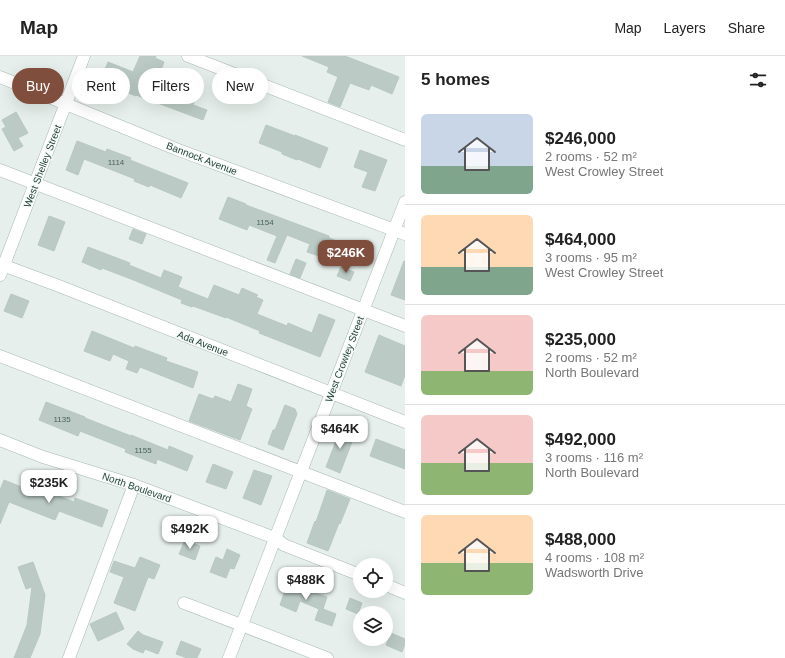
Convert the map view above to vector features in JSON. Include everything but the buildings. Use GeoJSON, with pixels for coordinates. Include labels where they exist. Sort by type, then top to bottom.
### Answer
{"type":"FeatureCollection","features":[{"type":"Feature","properties":{"kind":"street","name":"West Shelley Street"},"geometry":{"type":"LineString","coordinates":[[1,268],[84,56]]}},
{"type":"Feature","properties":{"kind":"street"},"geometry":{"type":"LineString","coordinates":[[188,56],[405,140]]}},
{"type":"Feature","properties":{"kind":"street","name":"Bannock Avenue"},"geometry":{"type":"LineString","coordinates":[[0,78],[176,149],[400,232]]}},
{"type":"Feature","properties":{"kind":"street"},"geometry":{"type":"LineString","coordinates":[[0,170],[405,326]]}},
{"type":"Feature","properties":{"kind":"street","name":"West Crowley Street"},"geometry":{"type":"LineString","coordinates":[[229,658],[363,310],[400,232],[405,202]]}},
{"type":"Feature","properties":{"kind":"street","name":"Ada Avenue"},"geometry":{"type":"LineString","coordinates":[[1,268],[405,422]]}},
{"type":"Feature","properties":{"kind":"street"},"geometry":{"type":"LineString","coordinates":[[0,356],[405,512]]}},
{"type":"Feature","properties":{"kind":"street","name":"North Boulevard"},"geometry":{"type":"LineString","coordinates":[[0,440],[43,457],[134,485],[274,538],[284,545],[353,572]]}},
{"type":"Feature","properties":{"kind":"street"},"geometry":{"type":"LineString","coordinates":[[69,658],[134,485]]}},
{"type":"Feature","properties":{"kind":"street"},"geometry":{"type":"LineString","coordinates":[[393,588],[405,593]]}},
{"type":"Feature","properties":{"kind":"street"},"geometry":{"type":"LineString","coordinates":[[184,603],[327,658]]}}]}
